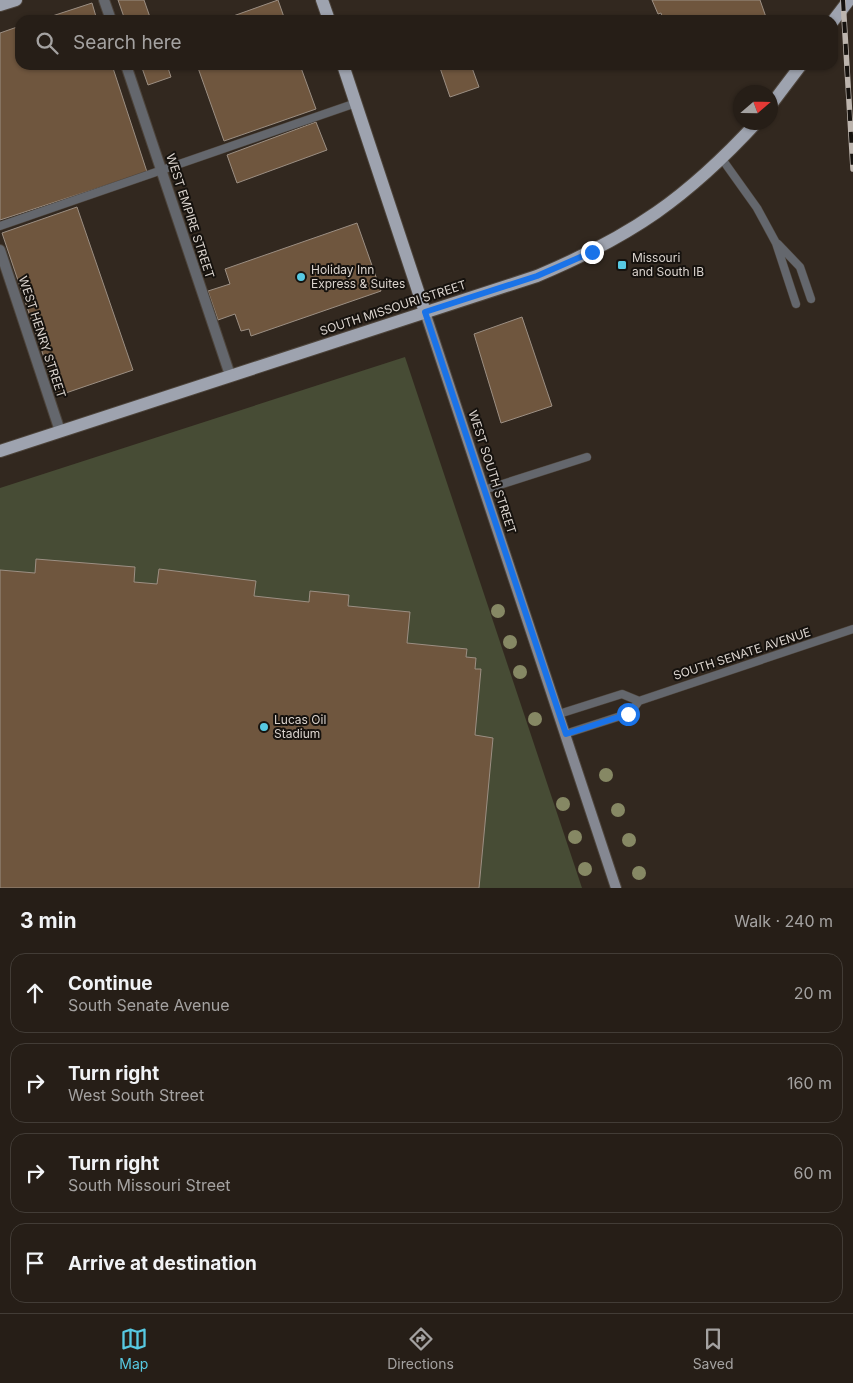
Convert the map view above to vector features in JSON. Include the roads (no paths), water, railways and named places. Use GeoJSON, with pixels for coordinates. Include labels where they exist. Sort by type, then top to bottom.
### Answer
{"type":"FeatureCollection","features":[{"type":"Feature","properties":{"kind":"main road"},"geometry":{"type":"LineString","coordinates":[[0,5],[16,0]]}},
{"type":"Feature","properties":{"kind":"main road"},"geometry":{"type":"LineString","coordinates":[[322,0],[326,15]]}},
{"type":"Feature","properties":{"kind":"main road"},"geometry":{"type":"LineString","coordinates":[[838,15],[849,0]]}},
{"type":"Feature","properties":{"kind":"main road","name":"WEST SOUTH STREET"},"geometry":{"type":"LineString","coordinates":[[345,70],[616,888]]}},
{"type":"Feature","properties":{"kind":"main road"},"geometry":{"type":"LineString","coordinates":[[778,95],[797,70]]}},
{"type":"Feature","properties":{"kind":"main road","name":"SOUTH MISSOURI STREET"},"geometry":{"type":"LineString","coordinates":[[0,451],[537,276],[612,241],[663,209],[722,159],[749,130]]}},
{"type":"Feature","properties":{"kind":"street"},"geometry":{"type":"LineString","coordinates":[[104,0],[109,15]]}},
{"type":"Feature","properties":{"kind":"street","name":"WEST EMPIRE STREET"},"geometry":{"type":"LineString","coordinates":[[128,70],[230,375]]}},
{"type":"Feature","properties":{"kind":"street","name":"WEST HENRY STREET"},"geometry":{"type":"LineString","coordinates":[[0,250],[60,431]]}},
{"type":"Feature","properties":{"kind":"lane"},"geometry":{"type":"LineString","coordinates":[[0,226],[356,103]]}},
{"type":"Feature","properties":{"kind":"lane"},"geometry":{"type":"LineString","coordinates":[[722,159],[757,208],[776,242],[796,304]]}},
{"type":"Feature","properties":{"kind":"lane"},"geometry":{"type":"LineString","coordinates":[[776,242],[800,267],[810,299]]}},
{"type":"Feature","properties":{"kind":"lane"},"geometry":{"type":"LineString","coordinates":[[484,490],[587,457]]}},
{"type":"Feature","properties":{"kind":"lane","name":"SOUTH SENATE AVENUE"},"geometry":{"type":"LineString","coordinates":[[566,734],[630,714],[639,701],[853,629]]}},
{"type":"Feature","properties":{"kind":"lane"},"geometry":{"type":"LineString","coordinates":[[559,714],[622,694],[639,701]]}},
{"type":"Feature","properties":{"kind":"railway"},"geometry":{"type":"LineString","coordinates":[[843,0],[853,169]]}},
{"type":"Feature","properties":{"kind":"place","name":"Missouri and South IB"},"geometry":{"type":"Point","coordinates":[622,265]}},
{"type":"Feature","properties":{"kind":"place","name":"Holiday Inn Express & Suites"},"geometry":{"type":"Point","coordinates":[301,277]}},
{"type":"Feature","properties":{"kind":"place","name":"Lucas Oil Stadium"},"geometry":{"type":"Point","coordinates":[264,727]}}]}
